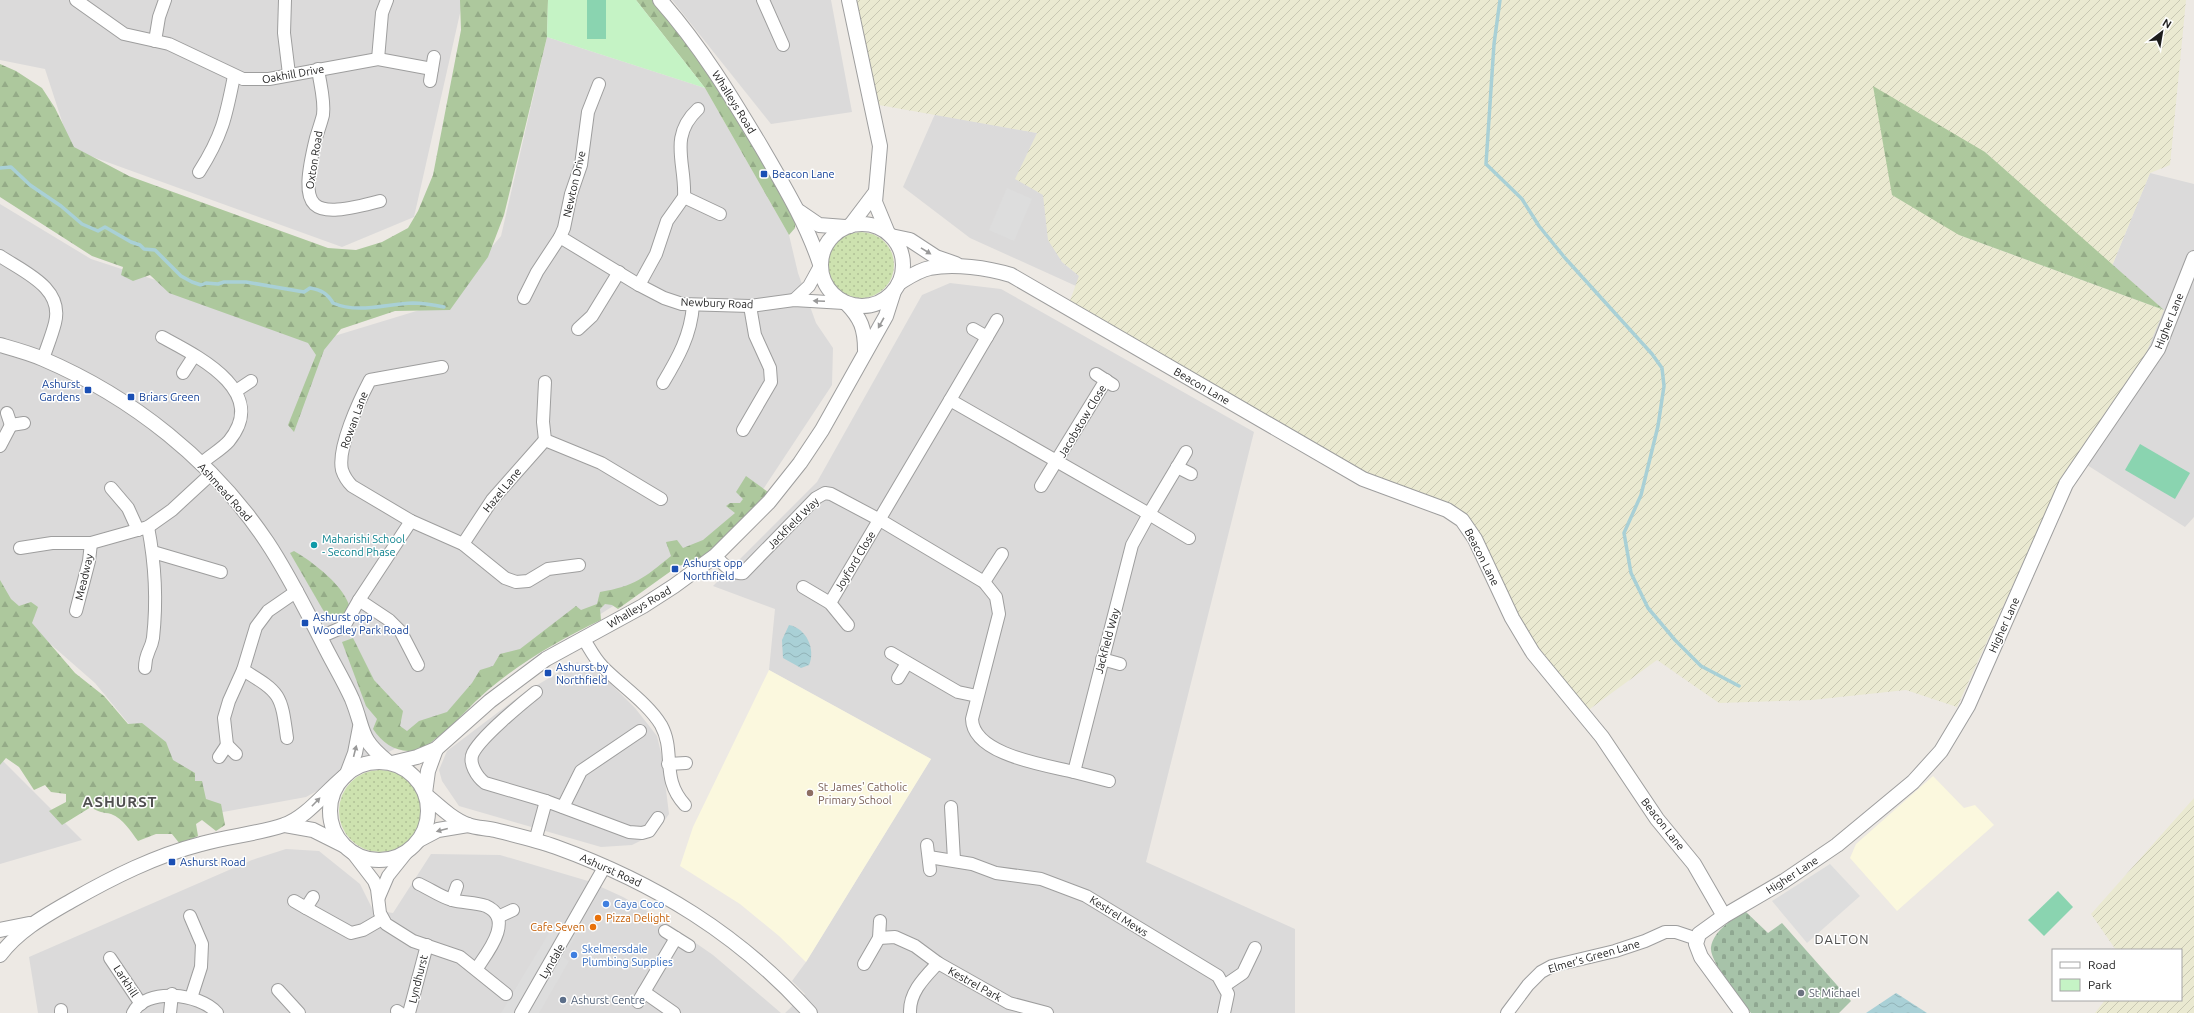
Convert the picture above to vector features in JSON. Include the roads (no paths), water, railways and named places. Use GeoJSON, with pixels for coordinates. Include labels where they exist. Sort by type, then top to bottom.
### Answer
{"type":"FeatureCollection","features":[{"type":"Feature","properties":{"kind":"street","name":"Oakhill Drive"},"geometry":{"type":"LineString","coordinates":[[76,0],[124,34],[169,44],[206,60],[234,76],[256,81],[378,59],[433,63],[430,81]]}},
{"type":"Feature","properties":{"kind":"street"},"geometry":{"type":"LineString","coordinates":[[156,41],[159,17],[165,0]]}},
{"type":"Feature","properties":{"kind":"street"},"geometry":{"type":"LineString","coordinates":[[285,0],[284,33],[289,74]]}},
{"type":"Feature","properties":{"kind":"street"},"geometry":{"type":"LineString","coordinates":[[378,59],[382,13],[387,0]]}},
{"type":"Feature","properties":{"kind":"street","name":"Whalleys Road"},"geometry":{"type":"LineString","coordinates":[[660,0],[692,39],[725,86],[799,211],[820,265]]}},
{"type":"Feature","properties":{"kind":"street"},"geometry":{"type":"LineString","coordinates":[[764,0],[783,45]]}},
{"type":"Feature","properties":{"kind":"street"},"geometry":{"type":"LineString","coordinates":[[820,265],[827,288],[845,303],[859,306],[872,305],[884,300],[896,287],[903,271],[903,259],[899,248],[889,234],[877,211],[875,193],[880,146],[848,0]]}},
{"type":"Feature","properties":{"kind":"street","name":"Oxton Road"},"geometry":{"type":"LineString","coordinates":[[318,69],[323,109],[314,147],[307,190],[309,198],[320,209],[332,211],[348,210],[380,201]]}},
{"type":"Feature","properties":{"kind":"street"},"geometry":{"type":"LineString","coordinates":[[199,172],[212,152],[223,128],[234,76]]}},
{"type":"Feature","properties":{"kind":"street","name":"Newton Drive"},"geometry":{"type":"LineString","coordinates":[[524,300],[537,272],[560,237],[581,166],[588,112],[599,83]]}},
{"type":"Feature","properties":{"kind":"street"},"geometry":{"type":"LineString","coordinates":[[639,285],[656,254],[667,221],[684,197],[680,158],[682,136],[685,123],[699,108]]}},
{"type":"Feature","properties":{"kind":"street"},"geometry":{"type":"LineString","coordinates":[[794,300],[809,286],[820,265],[822,253],[827,242],[835,234],[847,226],[875,193]]}},
{"type":"Feature","properties":{"kind":"street"},"geometry":{"type":"LineString","coordinates":[[684,197],[720,214]]}},
{"type":"Feature","properties":{"kind":"street","name":"Whalleys Road"},"geometry":{"type":"LineString","coordinates":[[799,211],[812,222],[820,225],[847,226]]}},
{"type":"Feature","properties":{"kind":"street"},"geometry":{"type":"LineString","coordinates":[[847,226],[862,224],[873,225],[889,234]]}},
{"type":"Feature","properties":{"kind":"street","name":"Beacon Lane"},"geometry":{"type":"LineString","coordinates":[[889,234],[910,240],[936,257],[963,267]]}},
{"type":"Feature","properties":{"kind":"street","name":"Newbury Road"},"geometry":{"type":"LineString","coordinates":[[560,237],[639,285],[668,299],[693,305],[750,306],[794,300],[845,303]]}},
{"type":"Feature","properties":{"kind":"street"},"geometry":{"type":"LineString","coordinates":[[0,256],[40,282],[49,291],[54,301],[55,322],[43,359]]}},
{"type":"Feature","properties":{"kind":"street","name":"Higher Lane"},"geometry":{"type":"LineString","coordinates":[[1724,916],[1784,881],[1837,845],[1924,772],[1949,740],[1968,706],[2066,484],[2158,349],[2194,258]]}},
{"type":"Feature","properties":{"kind":"street","name":"Beacon Lane"},"geometry":{"type":"LineString","coordinates":[[896,287],[913,274],[930,268],[963,267],[992,269],[1011,275],[1363,479],[1447,510],[1462,520],[1475,539],[1512,618],[1529,647],[1602,737],[1657,819],[1694,864],[1724,916]]}},
{"type":"Feature","properties":{"kind":"street"},"geometry":{"type":"LineString","coordinates":[[576,330],[592,316],[619,272]]}},
{"type":"Feature","properties":{"kind":"street","name":"Whalleys Road"},"geometry":{"type":"LineString","coordinates":[[390,763],[417,757],[436,750],[490,701],[546,659],[620,619],[674,586],[715,556],[772,499],[800,463],[822,430],[886,316],[896,287]]}},
{"type":"Feature","properties":{"kind":"street","name":"Whalleys Road"},"geometry":{"type":"LineString","coordinates":[[845,303],[862,322],[865,334],[865,353]]}},
{"type":"Feature","properties":{"kind":"street"},"geometry":{"type":"LineString","coordinates":[[662,383],[684,344],[692,319],[693,305]]}},
{"type":"Feature","properties":{"kind":"street"},"geometry":{"type":"LineString","coordinates":[[742,431],[771,382],[770,368],[755,335],[750,306]]}},
{"type":"Feature","properties":{"kind":"street"},"geometry":{"type":"LineString","coordinates":[[880,520],[997,320]]}},
{"type":"Feature","properties":{"kind":"street"},"geometry":{"type":"LineString","coordinates":[[973,329],[987,337]]}},
{"type":"Feature","properties":{"kind":"street"},"geometry":{"type":"LineString","coordinates":[[20,548],[52,543],[91,543],[143,529],[172,510],[228,442],[238,425],[241,408],[236,390],[223,376],[162,336]]}},
{"type":"Feature","properties":{"kind":"street","name":"Ashmead Road"},"geometry":{"type":"LineString","coordinates":[[0,345],[43,359],[112,394],[154,423],[206,469],[239,505],[267,542],[297,591],[352,701],[360,727],[371,748],[390,763]]}},
{"type":"Feature","properties":{"kind":"street"},"geometry":{"type":"LineString","coordinates":[[183,373],[194,356]]}},
{"type":"Feature","properties":{"kind":"street","name":"Rowan Lane"},"geometry":{"type":"LineString","coordinates":[[411,521],[352,486],[342,471],[342,454],[358,402],[370,380],[442,367]]}},
{"type":"Feature","properties":{"kind":"street","name":"Jacobstow Close"},"geometry":{"type":"LineString","coordinates":[[1057,462],[1105,380]]}},
{"type":"Feature","properties":{"kind":"street"},"geometry":{"type":"LineString","coordinates":[[236,390],[251,381]]}},
{"type":"Feature","properties":{"kind":"street"},"geometry":{"type":"LineString","coordinates":[[545,382],[543,422],[545,440],[601,463],[661,498]]}},
{"type":"Feature","properties":{"kind":"street"},"geometry":{"type":"LineString","coordinates":[[950,400],[1189,538]]}},
{"type":"Feature","properties":{"kind":"street"},"geometry":{"type":"LineString","coordinates":[[0,446],[11,425],[7,413]]}},
{"type":"Feature","properties":{"kind":"street"},"geometry":{"type":"LineString","coordinates":[[11,425],[24,423]]}},
{"type":"Feature","properties":{"kind":"street","name":"Hazel Lane"},"geometry":{"type":"LineString","coordinates":[[464,544],[492,500],[545,440]]}},
{"type":"Feature","properties":{"kind":"street","name":"Jackfield Way"},"geometry":{"type":"LineString","coordinates":[[1074,772],[1132,545],[1186,452]]}},
{"type":"Feature","properties":{"kind":"street"},"geometry":{"type":"LineString","coordinates":[[1041,486],[1057,462]]}},
{"type":"Feature","properties":{"kind":"street"},"geometry":{"type":"LineString","coordinates":[[1177,466],[1191,474]]}},
{"type":"Feature","properties":{"kind":"street"},"geometry":{"type":"LineString","coordinates":[[111,488],[143,529],[153,552],[156,600],[153,640],[145,656],[145,668]]}},
{"type":"Feature","properties":{"kind":"street","name":"Jackfield Way"},"geometry":{"type":"LineString","coordinates":[[715,556],[730,570],[738,574],[743,573],[816,498],[825,493],[836,496],[880,520],[984,582],[996,597],[999,614],[977,696],[972,726],[980,738],[1011,756],[1109,781]]}},
{"type":"Feature","properties":{"kind":"street","name":"Joyford Close"},"geometry":{"type":"LineString","coordinates":[[830,603],[880,520]]}},
{"type":"Feature","properties":{"kind":"street"},"geometry":{"type":"LineString","coordinates":[[320,637],[341,628],[346,623],[359,600],[411,521],[464,544],[505,578],[516,582],[528,581],[548,569],[579,565]]}},
{"type":"Feature","properties":{"kind":"street","name":"Meadway"},"geometry":{"type":"LineString","coordinates":[[76,611],[89,560],[91,543]]}},
{"type":"Feature","properties":{"kind":"street"},"geometry":{"type":"LineString","coordinates":[[153,552],[221,572]]}},
{"type":"Feature","properties":{"kind":"street"},"geometry":{"type":"LineString","coordinates":[[984,582],[1002,554]]}},
{"type":"Feature","properties":{"kind":"street","name":"Joyford Close"},"geometry":{"type":"LineString","coordinates":[[803,587],[830,603],[848,625]]}},
{"type":"Feature","properties":{"kind":"street"},"geometry":{"type":"LineString","coordinates":[[219,758],[227,745],[224,718],[229,701],[243,670],[256,627],[268,611],[297,591]]}},
{"type":"Feature","properties":{"kind":"street"},"geometry":{"type":"LineString","coordinates":[[359,600],[389,620],[402,632],[418,665]]}},
{"type":"Feature","properties":{"kind":"street"},"geometry":{"type":"LineString","coordinates":[[583,638],[600,665],[658,720],[664,733],[673,789],[685,805]]}},
{"type":"Feature","properties":{"kind":"street"},"geometry":{"type":"LineString","coordinates":[[891,653],[958,692],[977,696]]}},
{"type":"Feature","properties":{"kind":"street"},"geometry":{"type":"LineString","coordinates":[[1102,659],[1120,664]]}},
{"type":"Feature","properties":{"kind":"street"},"geometry":{"type":"LineString","coordinates":[[898,678],[907,663]]}},
{"type":"Feature","properties":{"kind":"street"},"geometry":{"type":"LineString","coordinates":[[243,670],[271,687],[282,703],[287,738]]}},
{"type":"Feature","properties":{"kind":"street"},"geometry":{"type":"LineString","coordinates":[[536,692],[504,719],[474,751],[472,758],[478,777],[485,783],[546,801],[629,832],[642,833],[649,831],[658,818]]}},
{"type":"Feature","properties":{"kind":"street","name":"Ashmead Road"},"geometry":{"type":"LineString","coordinates":[[346,775],[355,753],[360,727]]}},
{"type":"Feature","properties":{"kind":"street"},"geometry":{"type":"LineString","coordinates":[[563,808],[580,771],[640,731]]}},
{"type":"Feature","properties":{"kind":"street"},"geometry":{"type":"LineString","coordinates":[[227,745],[236,754]]}},
{"type":"Feature","properties":{"kind":"street","name":"Whalleys Road"},"geometry":{"type":"LineString","coordinates":[[426,794],[428,771],[436,750]]}},
{"type":"Feature","properties":{"kind":"street"},"geometry":{"type":"LineString","coordinates":[[0,955],[16,936],[32,924],[141,864],[199,844],[285,825],[306,812],[328,789],[360,766],[374,762],[390,763],[405,769],[417,779],[426,794],[428,812],[426,827],[419,840],[388,876],[379,897],[378,905],[382,919],[364,930],[351,933],[294,901]]}},
{"type":"Feature","properties":{"kind":"street"},"geometry":{"type":"LineString","coordinates":[[668,764],[686,763]]}},
{"type":"Feature","properties":{"kind":"street"},"geometry":{"type":"LineString","coordinates":[[346,775],[335,789],[331,804],[331,820],[336,835],[374,881],[379,897]]}},
{"type":"Feature","properties":{"kind":"street","name":"Ashurst Road"},"geometry":{"type":"LineString","coordinates":[[426,794],[446,812],[468,825],[535,841],[605,866],[656,890],[697,915],[735,942],[777,979],[810,1013]]}},
{"type":"Feature","properties":{"kind":"street"},"geometry":{"type":"LineString","coordinates":[[535,841],[546,801]]}},
{"type":"Feature","properties":{"kind":"street"},"geometry":{"type":"LineString","coordinates":[[950,807],[954,860]]}},
{"type":"Feature","properties":{"kind":"street"},"geometry":{"type":"LineString","coordinates":[[285,825],[313,830],[364,858],[379,860],[394,858],[408,851]]}},
{"type":"Feature","properties":{"kind":"street","name":"Ashurst Road"},"geometry":{"type":"LineString","coordinates":[[419,840],[438,830],[468,825]]}},
{"type":"Feature","properties":{"kind":"street","name":"Kestrel Mews"},"geometry":{"type":"LineString","coordinates":[[930,870],[928,851],[996,873],[1041,879],[1086,896],[1218,976],[1224,986]]}},
{"type":"Feature","properties":{"kind":"street","name":"Lyndale"},"geometry":{"type":"LineString","coordinates":[[521,1013],[605,866]]}},
{"type":"Feature","properties":{"kind":"street"},"geometry":{"type":"LineString","coordinates":[[420,884],[452,900],[486,907],[498,917]]}},
{"type":"Feature","properties":{"kind":"street"},"geometry":{"type":"LineString","coordinates":[[452,900],[457,886]]}},
{"type":"Feature","properties":{"kind":"street"},"geometry":{"type":"LineString","coordinates":[[306,908],[313,897]]}},
{"type":"Feature","properties":{"kind":"street"},"geometry":{"type":"LineString","coordinates":[[498,917],[513,910]]}},
{"type":"Feature","properties":{"kind":"street"},"geometry":{"type":"LineString","coordinates":[[190,916],[202,944],[200,967],[190,998]]}},
{"type":"Feature","properties":{"kind":"street"},"geometry":{"type":"LineString","coordinates":[[1724,916],[1702,931],[1697,939],[1698,950],[1701,957],[1742,1013]]}},
{"type":"Feature","properties":{"kind":"street"},"geometry":{"type":"LineString","coordinates":[[476,968],[496,938],[498,917]]}},
{"type":"Feature","properties":{"kind":"street","name":"Lyndhurst"},"geometry":{"type":"LineString","coordinates":[[382,919],[397,932],[460,957],[476,968],[506,994]]}},
{"type":"Feature","properties":{"kind":"street"},"geometry":{"type":"LineString","coordinates":[[864,964],[879,938],[880,921]]}},
{"type":"Feature","properties":{"kind":"street"},"geometry":{"type":"LineString","coordinates":[[0,930],[32,924]]}},
{"type":"Feature","properties":{"kind":"street"},"geometry":{"type":"LineString","coordinates":[[665,931],[688,946]]}},
{"type":"Feature","properties":{"kind":"street","name":"Elmer's Green Lane"},"geometry":{"type":"LineString","coordinates":[[1507,1013],[1528,985],[1541,972],[1552,966],[1616,951],[1665,932],[1676,932],[1697,939]]}},
{"type":"Feature","properties":{"kind":"street","name":"Kestrel Park"},"geometry":{"type":"LineString","coordinates":[[879,938],[896,937],[915,946],[938,963],[1009,1003],[1039,1012]]}},
{"type":"Feature","properties":{"kind":"street"},"geometry":{"type":"LineString","coordinates":[[674,1013],[641,997],[676,938]]}},
{"type":"Feature","properties":{"kind":"street","name":"Lyndhurst"},"geometry":{"type":"LineString","coordinates":[[409,1013],[427,945]]}},
{"type":"Feature","properties":{"kind":"street"},"geometry":{"type":"LineString","coordinates":[[1224,1013],[1228,994],[1224,986],[1243,973],[1255,948]]}},
{"type":"Feature","properties":{"kind":"street","name":"Larkhill"},"geometry":{"type":"LineString","coordinates":[[110,958],[137,1008],[172,994]]}},
{"type":"Feature","properties":{"kind":"street","name":"Kestrel Park"},"geometry":{"type":"LineString","coordinates":[[910,1013],[910,1004],[919,983],[938,963]]}},
{"type":"Feature","properties":{"kind":"street"},"geometry":{"type":"LineString","coordinates":[[278,990],[299,1013]]}},
{"type":"Feature","properties":{"kind":"street"},"geometry":{"type":"LineString","coordinates":[[170,1013],[172,994],[190,998],[212,1008],[216,1013]]}},
{"type":"Feature","properties":{"kind":"water"},"geometry":{"type":"Polygon","coordinates":[[[789,625],[800,630],[808,640],[811,652],[809,665],[801,668],[783,658],[782,640],[789,625]]]}},
{"type":"Feature","properties":{"kind":"water"},"geometry":{"type":"Polygon","coordinates":[[[1896,993],[1927,1013],[1866,1013],[1896,993]]]}},
{"type":"Feature","properties":{"kind":"waterway"},"geometry":{"type":"LineString","coordinates":[[1500,0],[1494,44],[1486,164],[1522,199],[1539,226],[1565,258],[1652,354],[1662,368],[1664,386],[1658,426],[1641,495],[1624,533],[1631,573],[1648,608],[1675,640],[1701,666],[1739,686]]}},
{"type":"Feature","properties":{"kind":"waterway"},"geometry":{"type":"LineString","coordinates":[[0,168],[11,167],[30,185],[61,206],[82,224],[98,231],[105,227],[131,242],[140,245],[144,249],[155,250],[181,276],[201,285],[206,283],[218,284],[224,282],[246,282],[304,292],[310,288],[323,292],[333,303],[352,308],[372,308],[413,303],[444,307]]}},
{"type":"Feature","properties":{"kind":"place","name":"Beacon Lane"},"geometry":{"type":"Point","coordinates":[764,174]}},
{"type":"Feature","properties":{"kind":"place","name":"Ashurst Gardens"},"geometry":{"type":"Point","coordinates":[88,390]}},
{"type":"Feature","properties":{"kind":"place","name":"Briars Green"},"geometry":{"type":"Point","coordinates":[131,397]}},
{"type":"Feature","properties":{"kind":"place","name":"Maharishi School - Second Phase"},"geometry":{"type":"Point","coordinates":[314,545]}},
{"type":"Feature","properties":{"kind":"place","name":"Ashurst opp Northfield"},"geometry":{"type":"Point","coordinates":[675,569]}},
{"type":"Feature","properties":{"kind":"place","name":"Ashurst opp Woodley Park Road"},"geometry":{"type":"Point","coordinates":[305,623]}},
{"type":"Feature","properties":{"kind":"place","name":"Ashurst by Northfield"},"geometry":{"type":"Point","coordinates":[548,673]}},
{"type":"Feature","properties":{"kind":"place","name":"St James' Catholic Primary School"},"geometry":{"type":"Point","coordinates":[810,793]}},
{"type":"Feature","properties":{"kind":"place","name":"Ashurst Road"},"geometry":{"type":"Point","coordinates":[172,862]}},
{"type":"Feature","properties":{"kind":"place","name":"Caya Coco"},"geometry":{"type":"Point","coordinates":[606,904]}},
{"type":"Feature","properties":{"kind":"place","name":"Pizza Delight"},"geometry":{"type":"Point","coordinates":[598,918]}},
{"type":"Feature","properties":{"kind":"place","name":"Cafe Seven"},"geometry":{"type":"Point","coordinates":[593,927]}},
{"type":"Feature","properties":{"kind":"place","name":"Skelmersdale Plumbing Supplies"},"geometry":{"type":"Point","coordinates":[574,955]}},
{"type":"Feature","properties":{"kind":"place","name":"St Michael"},"geometry":{"type":"Point","coordinates":[1801,993]}},
{"type":"Feature","properties":{"kind":"place","name":"Ashurst Centre"},"geometry":{"type":"Point","coordinates":[563,1000]}},
{"type":"Feature","properties":{"kind":"district","name":"ASHURST"},"geometry":{"type":"Point","coordinates":[120,802]}},
{"type":"Feature","properties":{"kind":"district","name":"DALTON"},"geometry":{"type":"Point","coordinates":[1842,939]}}]}
